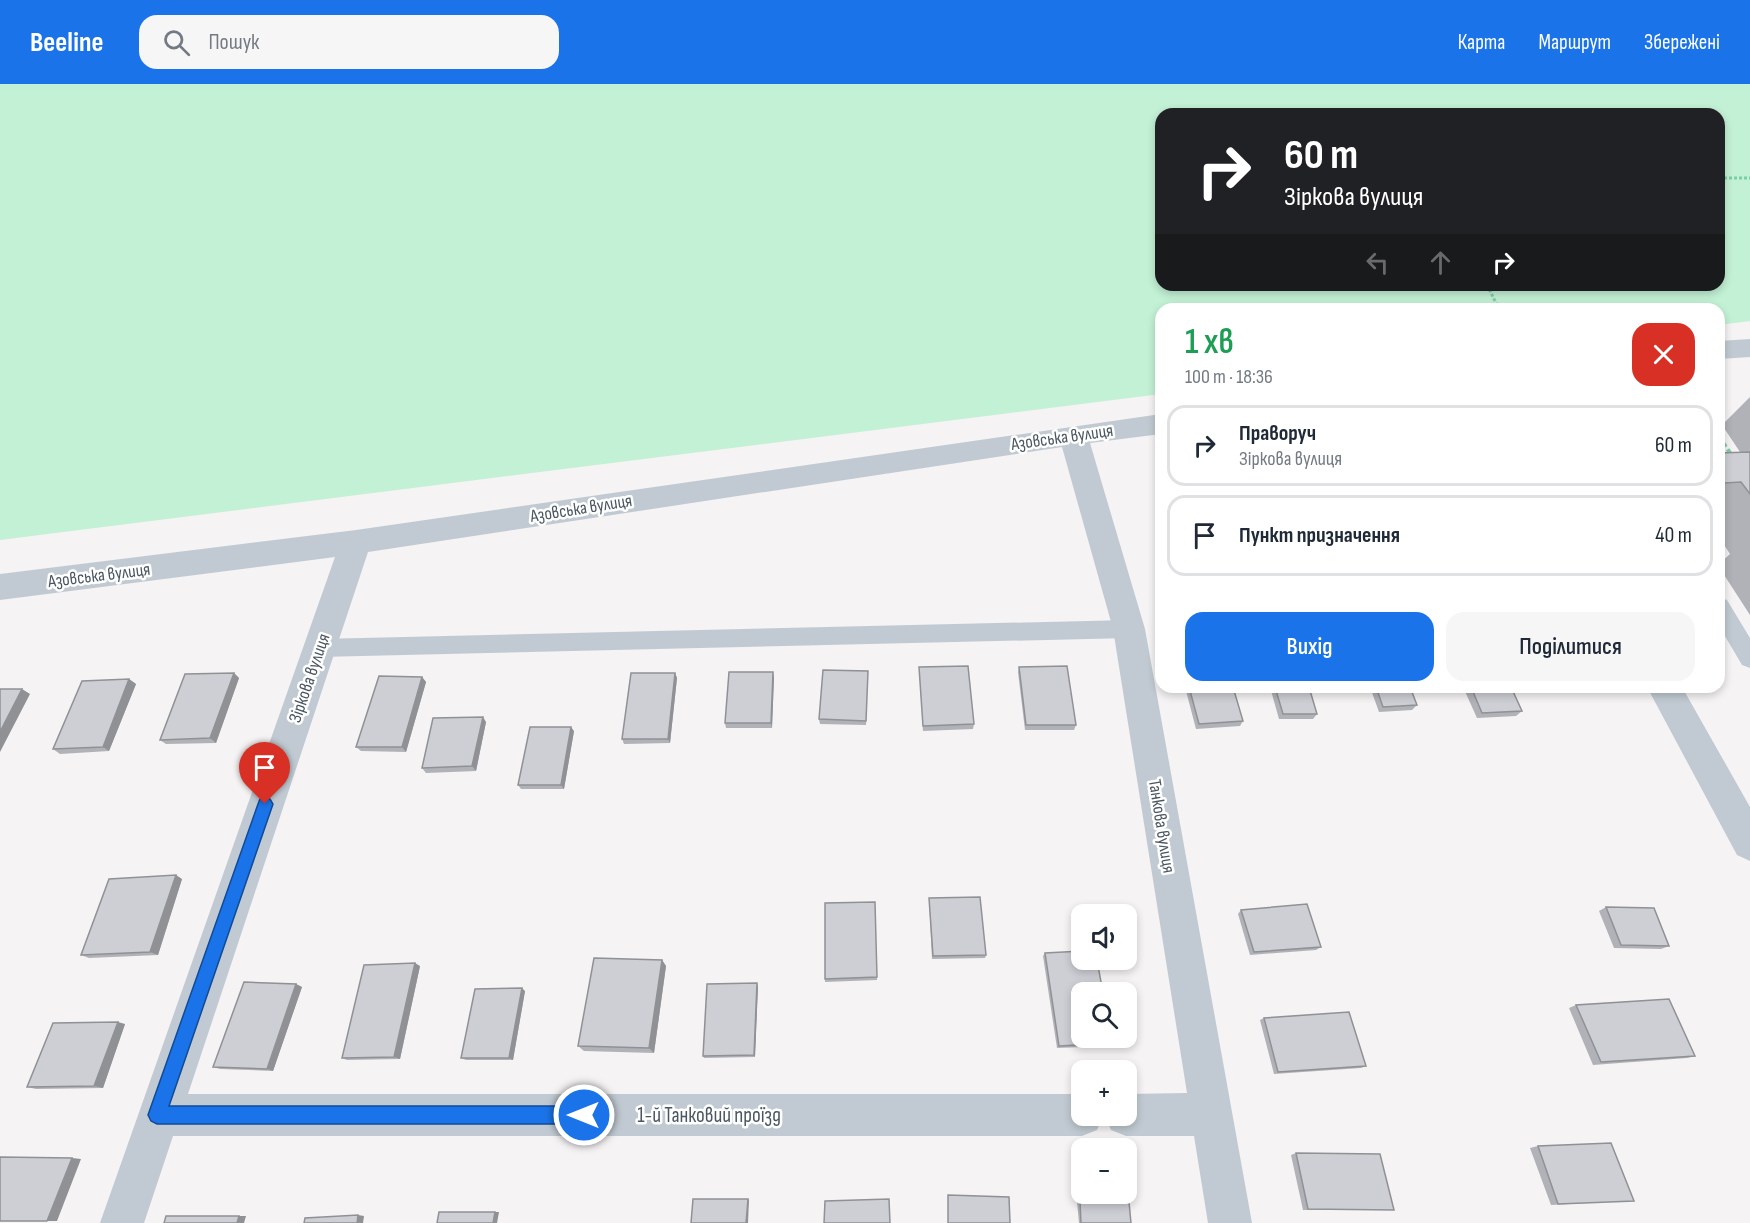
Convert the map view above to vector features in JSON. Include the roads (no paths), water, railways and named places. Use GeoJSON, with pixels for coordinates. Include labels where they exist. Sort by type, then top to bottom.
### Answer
{"type":"FeatureCollection","features":[{"type":"Feature","properties":{"kind":"street"},"geometry":{"type":"LineString","coordinates":[[1725,350],[1750,348]]}},
{"type":"Feature","properties":{"kind":"street","name":"Азовська вулиця"},"geometry":{"type":"LineString","coordinates":[[0,587],[357,542],[1155,425]]}},
{"type":"Feature","properties":{"kind":"street","name":"Танкова вулиця"},"geometry":{"type":"LineString","coordinates":[[1073,435],[1129,629],[1230,1223]]}},
{"type":"Feature","properties":{"kind":"street","name":"Зіркова вулиця"},"geometry":{"type":"LineString","coordinates":[[122,1223],[157,1115],[357,542]]}},
{"type":"Feature","properties":{"kind":"street"},"geometry":{"type":"LineString","coordinates":[[1667,693],[1750,843]]}},
{"type":"Feature","properties":{"kind":"street","name":"1-й Танковий проїзд"},"geometry":{"type":"LineString","coordinates":[[157,1115],[1071,1114]]}},
{"type":"Feature","properties":{"kind":"street"},"geometry":{"type":"LineString","coordinates":[[1137,1114],[1210,1114]]}},
{"type":"Feature","properties":{"kind":"lane"},"geometry":{"type":"LineString","coordinates":[[1725,616],[1750,658]]}},
{"type":"Feature","properties":{"kind":"lane"},"geometry":{"type":"LineString","coordinates":[[319,648],[1129,629]]}}]}
